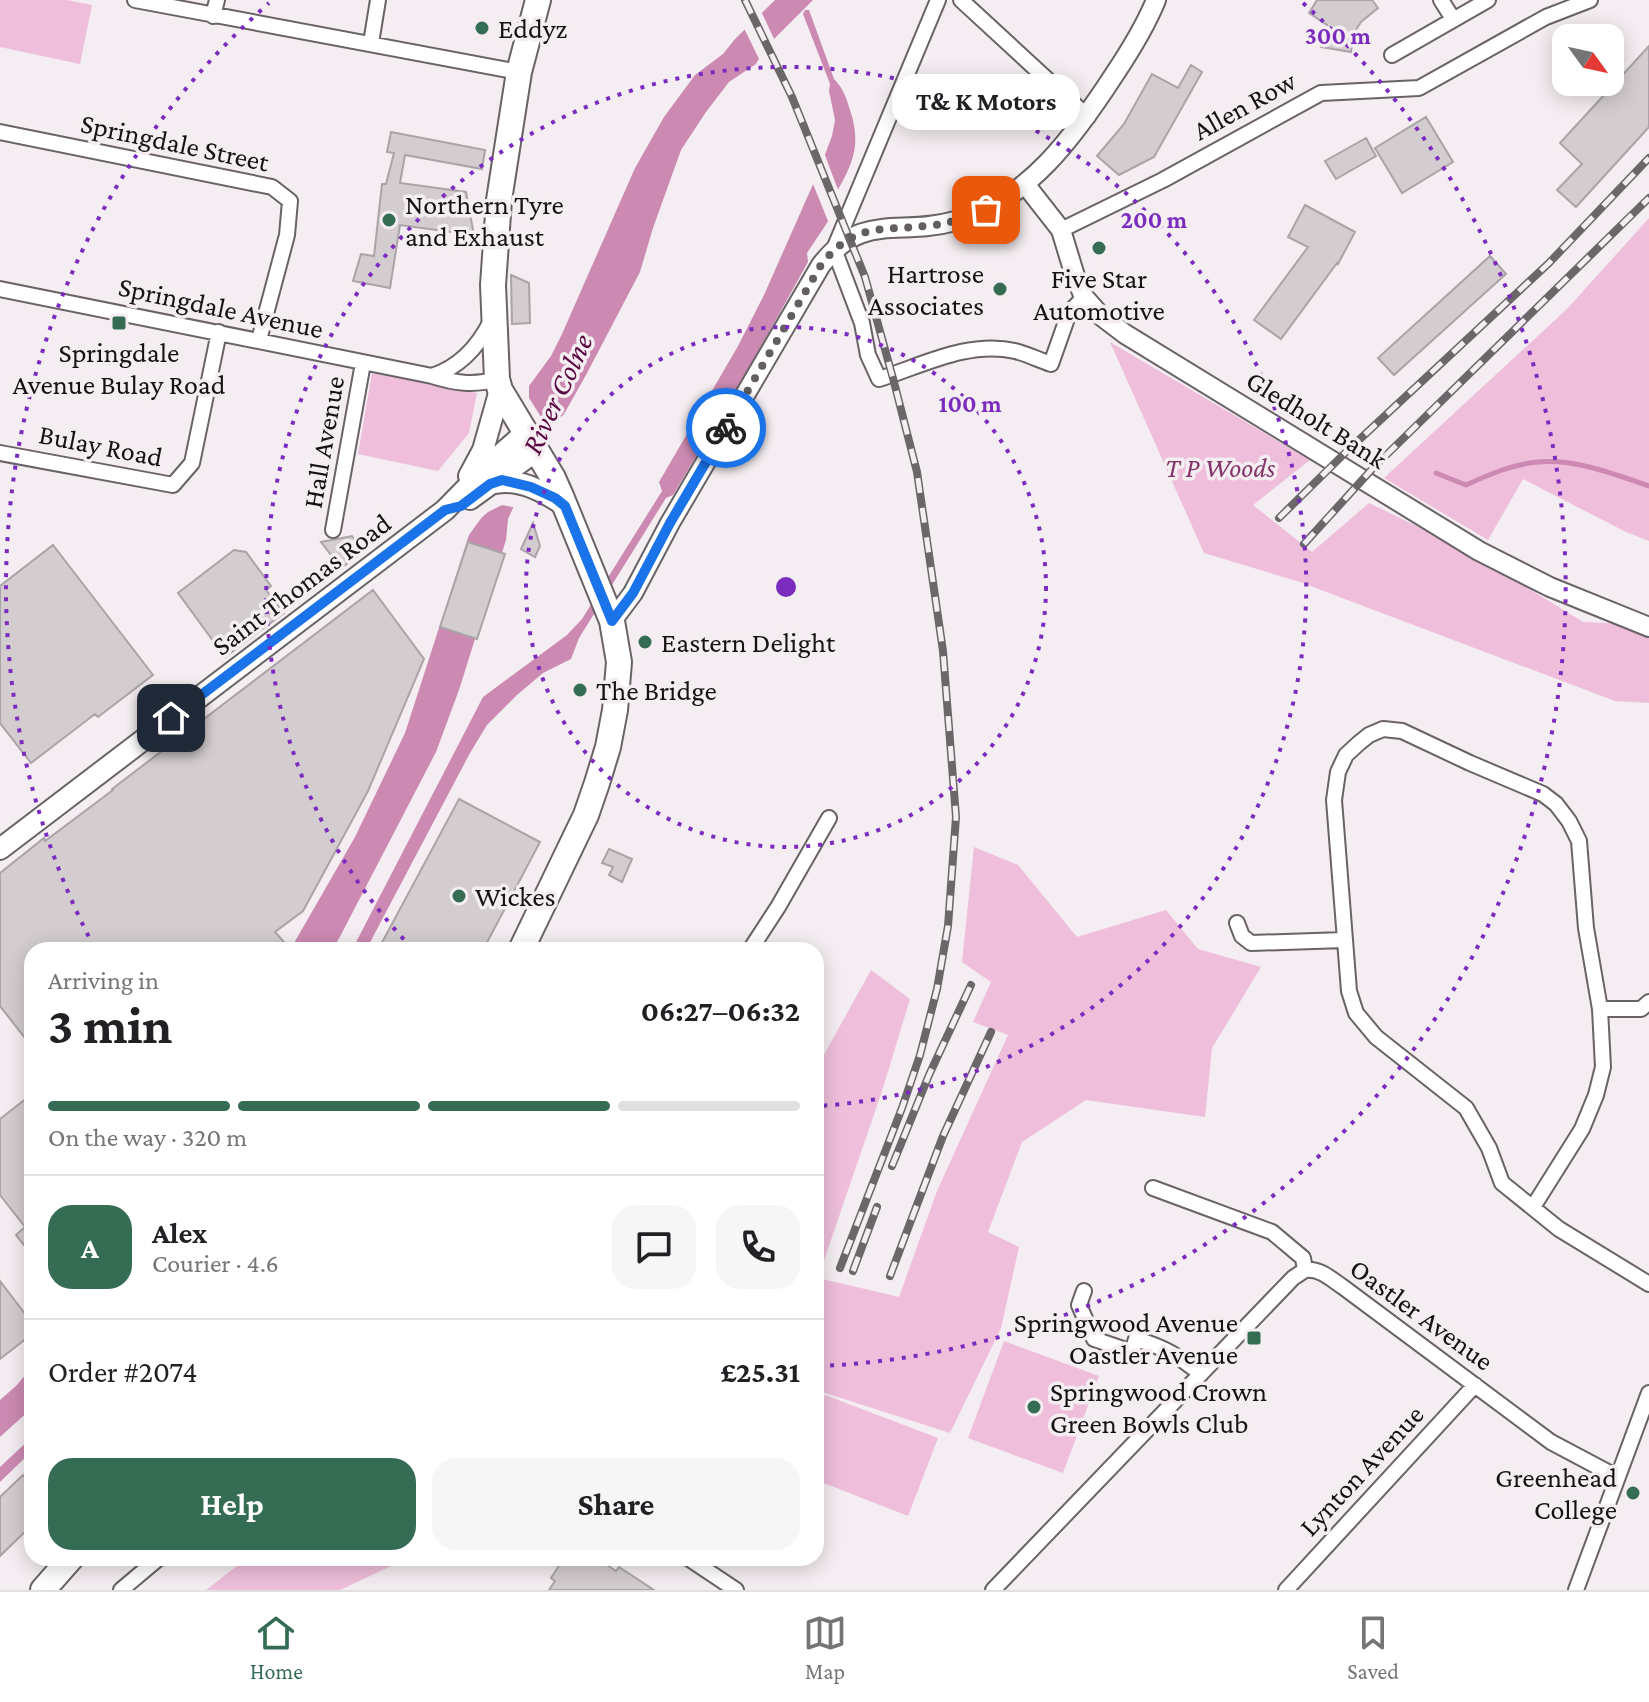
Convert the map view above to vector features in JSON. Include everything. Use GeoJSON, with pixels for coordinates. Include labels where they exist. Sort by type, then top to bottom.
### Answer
{"type":"FeatureCollection","features":[{"type":"Feature","properties":{"kind":"main road"},"geometry":{"type":"LineString","coordinates":[[452,504],[483,450],[498,384],[493,285],[499,200],[519,72],[538,0]]}},
{"type":"Feature","properties":{"kind":"main road"},"geometry":{"type":"LineString","coordinates":[[498,384],[553,478],[565,506],[610,616],[619,671],[608,747],[586,815],[525,942]]}},
{"type":"Feature","properties":{"kind":"main road","name":"Saint Thomas Road"},"geometry":{"type":"LineString","coordinates":[[0,849],[452,504],[502,454],[530,441]]}},
{"type":"Feature","properties":{"kind":"main road","name":"Saint Thomas Road"},"geometry":{"type":"LineString","coordinates":[[452,504],[461,506],[490,484],[530,441]]}},
{"type":"Feature","properties":{"kind":"main road"},"geometry":{"type":"LineString","coordinates":[[490,484],[502,480],[531,487],[565,506]]}},
{"type":"Feature","properties":{"kind":"main road"},"geometry":{"type":"LineString","coordinates":[[43,1590],[64,1566]]}},
{"type":"Feature","properties":{"kind":"street"},"geometry":{"type":"LineString","coordinates":[[135,0],[519,72]]}},
{"type":"Feature","properties":{"kind":"street"},"geometry":{"type":"LineString","coordinates":[[213,16],[217,0]]}},
{"type":"Feature","properties":{"kind":"street"},"geometry":{"type":"LineString","coordinates":[[371,43],[378,0]]}},
{"type":"Feature","properties":{"kind":"street"},"geometry":{"type":"LineString","coordinates":[[610,616],[633,593],[670,523],[821,265],[834,249],[938,0]]}},
{"type":"Feature","properties":{"kind":"street"},"geometry":{"type":"LineString","coordinates":[[961,0],[1088,117]]}},
{"type":"Feature","properties":{"kind":"street"},"geometry":{"type":"LineString","coordinates":[[834,249],[855,235],[881,228],[955,222],[986,210],[1025,184],[1059,153],[1088,117],[1140,35],[1156,0]]}},
{"type":"Feature","properties":{"kind":"street"},"geometry":{"type":"LineString","coordinates":[[1441,0],[1453,19]]}},
{"type":"Feature","properties":{"kind":"street"},"geometry":{"type":"LineString","coordinates":[[1392,55],[1488,0]]}},
{"type":"Feature","properties":{"kind":"street","name":"Allen Row"},"geometry":{"type":"LineString","coordinates":[[1061,230],[1163,180],[1321,93],[1419,88],[1546,17],[1590,0]]}},
{"type":"Feature","properties":{"kind":"street","name":"Springdale Street"},"geometry":{"type":"LineString","coordinates":[[0,132],[272,187],[290,201],[287,235],[259,340]]}},
{"type":"Feature","properties":{"kind":"street","name":"Gledholt Bank"},"geometry":{"type":"LineString","coordinates":[[1025,184],[1061,230],[1084,297],[1100,315],[1125,334],[1479,551],[1550,587],[1649,627]]}},
{"type":"Feature","properties":{"kind":"street"},"geometry":{"type":"LineString","coordinates":[[834,249],[862,323],[868,355],[879,379],[967,351],[984,349],[1013,351],[1051,364],[1069,313],[1084,297]]}},
{"type":"Feature","properties":{"kind":"street","name":"Springdale Avenue"},"geometry":{"type":"LineString","coordinates":[[0,289],[451,381],[498,384]]}},
{"type":"Feature","properties":{"kind":"street"},"geometry":{"type":"LineString","coordinates":[[432,376],[448,371],[464,358],[478,343],[493,316]]}},
{"type":"Feature","properties":{"kind":"street","name":"Bulay Road"},"geometry":{"type":"LineString","coordinates":[[0,453],[173,485],[192,463],[219,332]]}},
{"type":"Feature","properties":{"kind":"street","name":"Hall Avenue"},"geometry":{"type":"LineString","coordinates":[[333,530],[363,363]]}},
{"type":"Feature","properties":{"kind":"street"},"geometry":{"type":"LineString","coordinates":[[1533,1207],[1582,1129],[1603,1067],[1600,1009],[1586,928],[1579,841],[1556,804],[1543,794],[1402,731],[1383,729],[1369,735],[1346,755],[1338,772],[1334,800],[1349,991],[1356,1013],[1376,1037],[1466,1108],[1489,1148],[1502,1183],[1559,1229],[1649,1284]]}},
{"type":"Feature","properties":{"kind":"street"},"geometry":{"type":"LineString","coordinates":[[755,942],[829,818]]}},
{"type":"Feature","properties":{"kind":"street"},"geometry":{"type":"LineString","coordinates":[[1237,923],[1242,936],[1251,943],[1344,940]]}},
{"type":"Feature","properties":{"kind":"street"},"geometry":{"type":"LineString","coordinates":[[1600,1009],[1641,1009],[1649,1002]]}},
{"type":"Feature","properties":{"kind":"street","name":"Oastler Avenue"},"geometry":{"type":"LineString","coordinates":[[1153,1188],[1272,1232],[1303,1258],[1305,1270],[1320,1272],[1343,1287],[1551,1442],[1617,1477]]}},
{"type":"Feature","properties":{"kind":"street"},"geometry":{"type":"LineString","coordinates":[[993,1590],[1293,1278],[1305,1270]]}},
{"type":"Feature","properties":{"kind":"street"},"geometry":{"type":"LineString","coordinates":[[1084,1291],[1079,1305],[1094,1339],[1132,1352],[1136,1339],[1149,1343],[1181,1357],[1201,1374]]}},
{"type":"Feature","properties":{"kind":"street","name":"Lynton Avenue"},"geometry":{"type":"LineString","coordinates":[[1286,1590],[1475,1385]]}},
{"type":"Feature","properties":{"kind":"street"},"geometry":{"type":"LineString","coordinates":[[1576,1590],[1649,1393]]}},
{"type":"Feature","properties":{"kind":"street"},"geometry":{"type":"LineString","coordinates":[[121,1590],[149,1566]]}},
{"type":"Feature","properties":{"kind":"street"},"geometry":{"type":"LineString","coordinates":[[700,1566],[736,1590]]}},
{"type":"Feature","properties":{"kind":"green space"},"geometry":{"type":"Polygon","coordinates":[[[0,0],[67,0],[92,5],[80,64],[0,47],[0,0]]]}},
{"type":"Feature","properties":{"kind":"green space"},"geometry":{"type":"Polygon","coordinates":[[[1649,218],[1649,541],[1523,479],[1488,540],[1384,478],[1567,309],[1649,218]]]}},
{"type":"Feature","properties":{"kind":"green space","name":"T P Woods"},"geometry":{"type":"Polygon","coordinates":[[[1110,342],[1310,460],[1253,505],[1312,552],[1369,503],[1466,550],[1583,622],[1649,625],[1649,703],[1615,701],[1300,582],[1204,553],[1110,342]]]}},
{"type":"Feature","properties":{"kind":"green space"},"geometry":{"type":"Polygon","coordinates":[[[372,373],[477,393],[469,433],[438,471],[358,454],[372,373]]]}},
{"type":"Feature","properties":{"kind":"green space"},"geometry":{"type":"Polygon","coordinates":[[[974,847],[1018,865],[1077,937],[1166,910],[1198,949],[1261,967],[1212,1048],[1205,1117],[1086,1100],[1022,1142],[988,1232],[1019,1247],[1001,1328],[950,1433],[824,1393],[824,1279],[899,1297],[937,1191],[1008,1035],[973,1022],[991,982],[962,962],[974,847]]]}},
{"type":"Feature","properties":{"kind":"green space"},"geometry":{"type":"Polygon","coordinates":[[[871,970],[910,999],[824,1260],[824,1055],[871,970]]]}},
{"type":"Feature","properties":{"kind":"green space","name":"Springwood Crown Green Bowls Club"},"geometry":{"type":"Polygon","coordinates":[[[1004,1341],[1099,1376],[1063,1473],[968,1438],[1004,1341]]]}},
{"type":"Feature","properties":{"kind":"green space"},"geometry":{"type":"Polygon","coordinates":[[[825,1395],[938,1438],[908,1516],[824,1483],[825,1395]]]}},
{"type":"Feature","properties":{"kind":"green space"},"geometry":{"type":"Polygon","coordinates":[[[237,1566],[391,1566],[340,1590],[206,1590],[237,1566]]]}},
{"type":"Feature","properties":{"kind":"water","name":"River Colne"},"geometry":{"type":"Polygon","coordinates":[[[775,0],[813,0],[765,48],[756,64],[729,82],[681,150],[640,272],[564,414],[549,429],[508,519],[506,540],[459,690],[436,752],[337,942],[295,942],[355,837],[405,733],[469,535],[490,506],[529,403],[529,386],[551,356],[562,334],[635,168],[664,117],[695,75],[723,54],[775,0]]]}},
{"type":"Feature","properties":{"kind":"water"},"geometry":{"type":"Polygon","coordinates":[[[809,10],[834,79],[845,95],[855,135],[853,158],[830,204],[833,214],[807,253],[808,262],[749,368],[673,495],[666,498],[579,638],[571,659],[543,673],[487,725],[370,942],[356,942],[483,697],[567,635],[582,619],[662,491],[659,482],[764,295],[818,173],[835,120],[830,84],[803,14],[809,10]]]}},
{"type":"Feature","properties":{"kind":"water"},"geometry":{"type":"Polygon","coordinates":[[[24,1377],[24,1415],[0,1437],[0,1400],[24,1377]]]}},
{"type":"Feature","properties":{"kind":"water"},"geometry":{"type":"Polygon","coordinates":[[[24,1444],[24,1459],[0,1482],[0,1467],[24,1444]]]}},
{"type":"Feature","properties":{"kind":"pier"},"geometry":{"type":"Polygon","coordinates":[[[760,9],[776,43],[761,63],[743,26],[760,9]]]}},
{"type":"Feature","properties":{"kind":"pier"},"geometry":{"type":"Polygon","coordinates":[[[823,150],[840,195],[834,205],[837,215],[830,226],[811,179],[823,150]]]}},
{"type":"Feature","properties":{"kind":"pier"},"geometry":{"type":"Polygon","coordinates":[[[526,393],[551,433],[518,508],[502,505],[475,523],[501,478],[526,393]]]}},
{"type":"Feature","properties":{"kind":"building"},"geometry":{"type":"Polygon","coordinates":[[[1317,0],[1372,0],[1378,8],[1361,22],[1354,33],[1351,52],[1321,47],[1327,25],[1309,13],[1317,0]]]}},
{"type":"Feature","properties":{"kind":"building"},"geometry":{"type":"Polygon","coordinates":[[[1649,46],[1649,127],[1576,207],[1557,190],[1582,164],[1560,143],[1603,96],[1624,96],[1624,73],[1649,46]]]}},
{"type":"Feature","properties":{"kind":"building"},"geometry":{"type":"Polygon","coordinates":[[[1191,65],[1202,72],[1154,157],[1119,175],[1097,156],[1124,124],[1152,74],[1178,88],[1191,65]]]}},
{"type":"Feature","properties":{"kind":"building"},"geometry":{"type":"Polygon","coordinates":[[[1426,117],[1453,162],[1402,193],[1375,148],[1426,117]]]}},
{"type":"Feature","properties":{"kind":"building"},"geometry":{"type":"Polygon","coordinates":[[[391,132],[485,150],[482,169],[405,155],[400,183],[466,192],[474,235],[400,225],[390,288],[353,281],[361,254],[374,256],[382,184],[386,184],[394,153],[387,152],[391,132]]]}},
{"type":"Feature","properties":{"kind":"building"},"geometry":{"type":"Polygon","coordinates":[[[1366,138],[1376,156],[1336,179],[1325,161],[1366,138]]]}},
{"type":"Feature","properties":{"kind":"building"},"geometry":{"type":"Polygon","coordinates":[[[1305,205],[1355,232],[1338,264],[1281,339],[1254,320],[1308,247],[1288,237],[1305,205]]]}},
{"type":"Feature","properties":{"kind":"building"},"geometry":{"type":"Polygon","coordinates":[[[1490,256],[1506,274],[1394,375],[1378,358],[1490,256]]]}},
{"type":"Feature","properties":{"kind":"building"},"geometry":{"type":"Polygon","coordinates":[[[511,275],[529,283],[530,323],[512,324],[511,275]]]}},
{"type":"Feature","properties":{"kind":"building"},"geometry":{"type":"Polygon","coordinates":[[[533,523],[540,546],[535,557],[521,549],[533,523]]]}},
{"type":"Feature","properties":{"kind":"building"},"geometry":{"type":"Polygon","coordinates":[[[352,536],[364,551],[341,568],[321,542],[352,536]]]}},
{"type":"Feature","properties":{"kind":"building"},"geometry":{"type":"Polygon","coordinates":[[[468,542],[505,554],[477,639],[440,627],[468,542]]]}},
{"type":"Feature","properties":{"kind":"building"},"geometry":{"type":"Polygon","coordinates":[[[53,545],[153,675],[31,763],[0,723],[0,586],[53,545]]]}},
{"type":"Feature","properties":{"kind":"building"},"geometry":{"type":"Polygon","coordinates":[[[234,550],[246,552],[271,586],[266,590],[284,613],[225,657],[178,593],[234,550]]]}},
{"type":"Feature","properties":{"kind":"building"},"geometry":{"type":"Polygon","coordinates":[[[373,590],[424,659],[368,791],[303,911],[275,932],[284,942],[24,942],[24,1037],[0,1006],[0,873],[373,590]]]}},
{"type":"Feature","properties":{"kind":"building","name":"Wickes"},"geometry":{"type":"Polygon","coordinates":[[[459,799],[540,842],[487,942],[382,942],[459,799]]]}},
{"type":"Feature","properties":{"kind":"building"},"geometry":{"type":"Polygon","coordinates":[[[609,849],[632,859],[622,882],[609,875],[613,867],[602,863],[609,849]]]}},
{"type":"Feature","properties":{"kind":"building"},"geometry":{"type":"Polygon","coordinates":[[[24,1100],[24,1226],[0,1195],[0,1119],[24,1100]]]}},
{"type":"Feature","properties":{"kind":"building"},"geometry":{"type":"Polygon","coordinates":[[[24,1228],[24,1245],[16,1235],[24,1228]]]}},
{"type":"Feature","properties":{"kind":"building"},"geometry":{"type":"Polygon","coordinates":[[[0,1281],[24,1312],[24,1340],[0,1359],[0,1281]]]}},
{"type":"Feature","properties":{"kind":"building"},"geometry":{"type":"Polygon","coordinates":[[[24,1476],[24,1533],[0,1556],[0,1497],[24,1476]]]}},
{"type":"Feature","properties":{"kind":"building"},"geometry":{"type":"Polygon","coordinates":[[[559,1566],[608,1566],[616,1571],[619,1567],[654,1590],[549,1590],[555,1581],[551,1578],[559,1566]]]}},
{"type":"Feature","properties":{"kind":"waterway"},"geometry":{"type":"LineString","coordinates":[[1436,473],[1466,485],[1510,468],[1552,462],[1595,468],[1649,486]]}},
{"type":"Feature","properties":{"kind":"railway"},"geometry":{"type":"LineString","coordinates":[[745,0],[792,97],[865,277],[894,382],[917,472],[943,651],[956,817],[948,926],[937,989],[902,1108],[840,1268]]}},
{"type":"Feature","properties":{"kind":"railway"},"geometry":{"type":"LineString","coordinates":[[1279,518],[1549,263],[1649,158]]}},
{"type":"Feature","properties":{"kind":"railway"},"geometry":{"type":"LineString","coordinates":[[1304,544],[1374,467],[1649,198]]}},
{"type":"Feature","properties":{"kind":"railway"},"geometry":{"type":"LineString","coordinates":[[892,1166],[929,1075],[971,985]]}},
{"type":"Feature","properties":{"kind":"railway"},"geometry":{"type":"LineString","coordinates":[[890,1276],[943,1136],[991,1032]]}},
{"type":"Feature","properties":{"kind":"railway"},"geometry":{"type":"LineString","coordinates":[[853,1271],[877,1207]]}},
{"type":"Feature","properties":{"kind":"way so far"},"geometry":{"type":"LineString","coordinates":[[726,428],[821,265],[834,249],[855,235],[868,231],[955,222],[986,210]]}},
{"type":"Feature","properties":{"kind":"place","name":"Eddyz"},"geometry":{"type":"Point","coordinates":[482,28]}},
{"type":"Feature","properties":{"kind":"place","name":"T& K Motors"},"geometry":{"type":"Point","coordinates":[986,210]}},
{"type":"Feature","properties":{"kind":"place","name":"Northern Tyre and Exhaust"},"geometry":{"type":"Point","coordinates":[389,220]}},
{"type":"Feature","properties":{"kind":"place","name":"Five Star Automotive"},"geometry":{"type":"Point","coordinates":[1099,248]}},
{"type":"Feature","properties":{"kind":"place","name":"Hartrose Associates"},"geometry":{"type":"Point","coordinates":[1000,289]}},
{"type":"Feature","properties":{"kind":"place","name":"Springdale Avenue Bulay Road"},"geometry":{"type":"Point","coordinates":[119,323]}},
{"type":"Feature","properties":{"kind":"place","name":"Eastern Delight"},"geometry":{"type":"Point","coordinates":[645,642]}},
{"type":"Feature","properties":{"kind":"place","name":"The Bridge"},"geometry":{"type":"Point","coordinates":[580,690]}},
{"type":"Feature","properties":{"kind":"place","name":"Wickes"},"geometry":{"type":"Point","coordinates":[459,896]}},
{"type":"Feature","properties":{"kind":"place","name":"Springwood Avenue Oastler Avenue"},"geometry":{"type":"Point","coordinates":[1254,1338]}},
{"type":"Feature","properties":{"kind":"place","name":"Springwood Crown Green Bowls Club"},"geometry":{"type":"Point","coordinates":[1034,1407]}},
{"type":"Feature","properties":{"kind":"place","name":"Greenhead College"},"geometry":{"type":"Point","coordinates":[1633,1493]}},
{"type":"Feature","properties":{"kind":"route"},"geometry":{"type":"LineString","coordinates":[[171,718],[445,510],[461,506],[490,484],[502,480],[543,491],[565,506],[612,621],[633,593],[726,428]]}}]}
